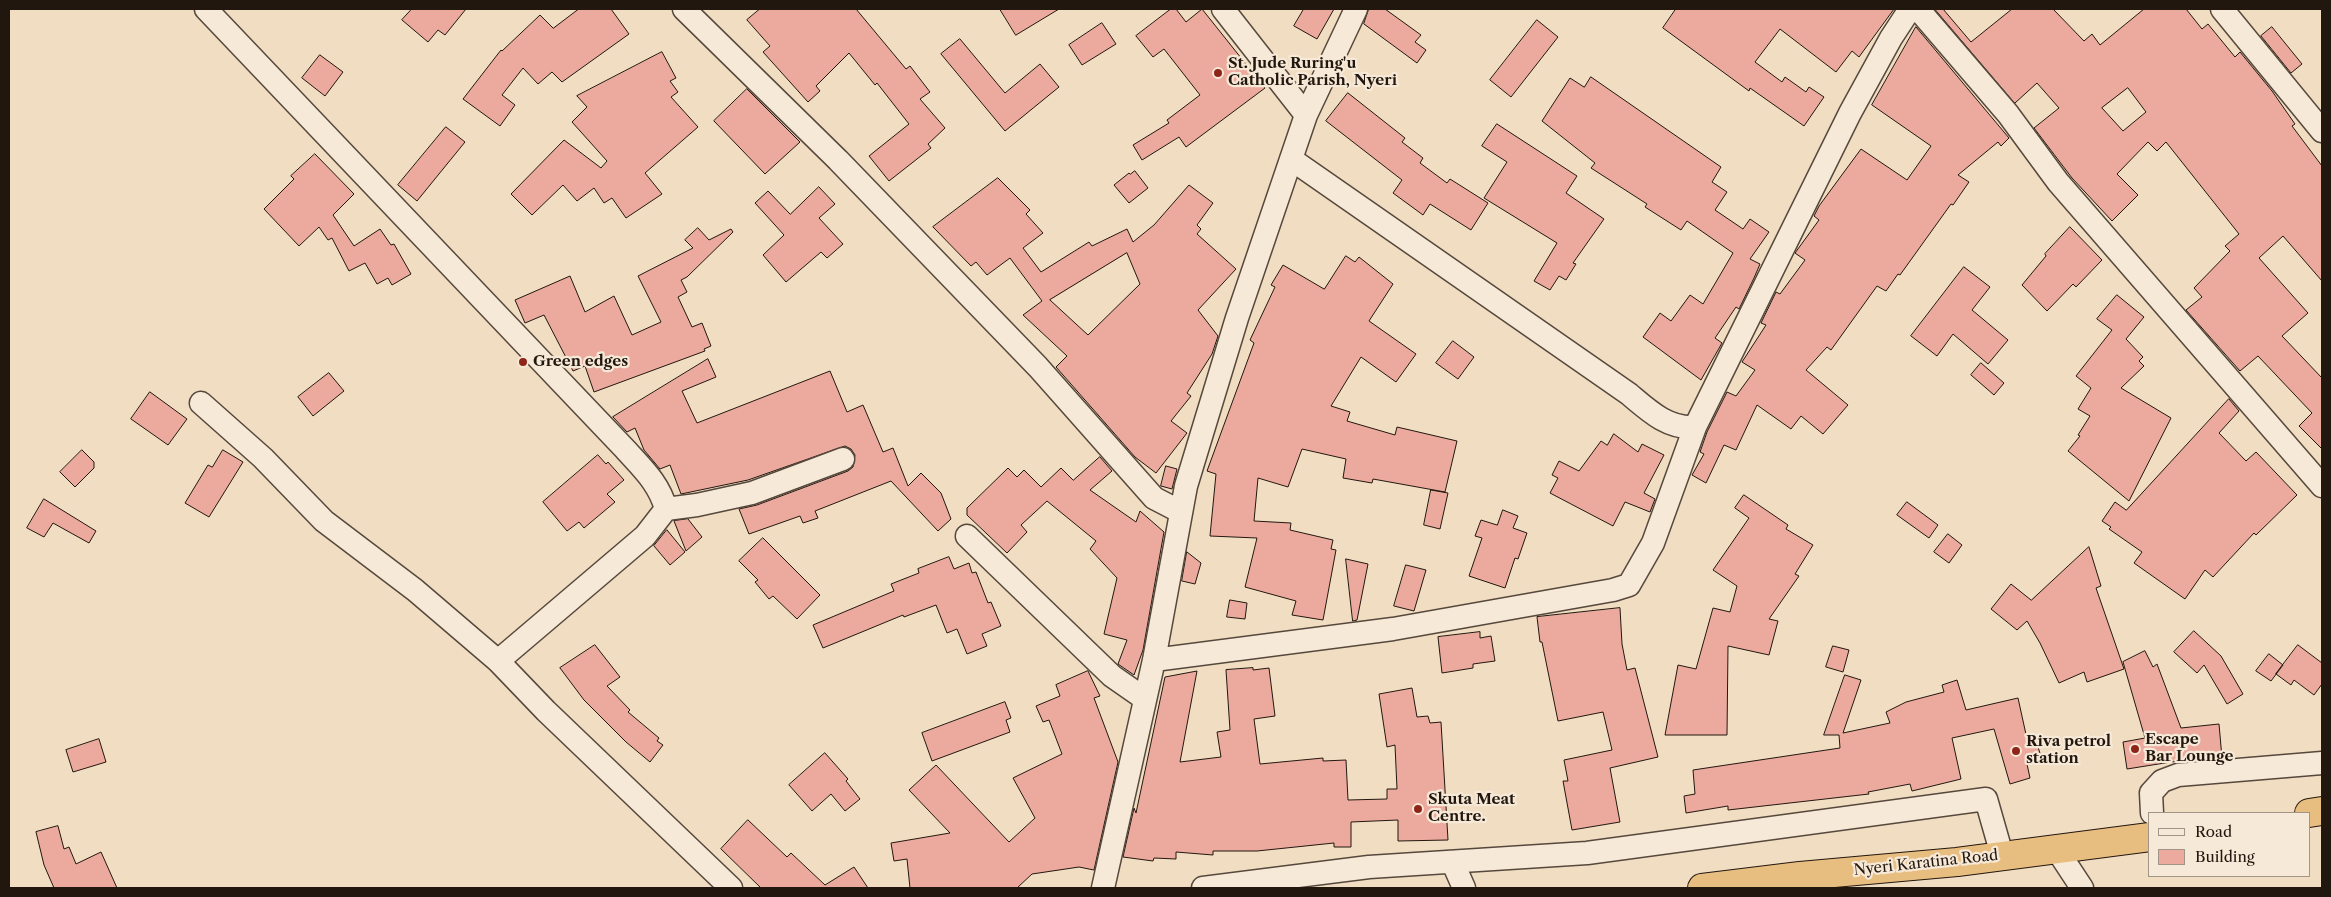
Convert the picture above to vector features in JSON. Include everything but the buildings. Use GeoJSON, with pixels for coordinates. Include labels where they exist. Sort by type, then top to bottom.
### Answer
{"type":"FeatureCollection","features":[{"type":"Feature","properties":{"kind":"highway","name":"Nyeri Karatina Road"},"geometry":{"type":"LineString","coordinates":[[1702,888],[1957,862],[2148,837]]}},
{"type":"Feature","properties":{"kind":"street"},"geometry":{"type":"LineString","coordinates":[[206,9],[652,478],[662,493],[666,508]]}},
{"type":"Feature","properties":{"kind":"street"},"geometry":{"type":"LineString","coordinates":[[684,9],[838,160],[1038,367],[1154,498],[1182,512]]}},
{"type":"Feature","properties":{"kind":"street"},"geometry":{"type":"LineString","coordinates":[[1223,9],[1306,115]]}},
{"type":"Feature","properties":{"kind":"street"},"geometry":{"type":"LineString","coordinates":[[1103,888],[1154,660],[1186,486],[1237,318],[1306,115],[1356,9]]}},
{"type":"Feature","properties":{"kind":"street"},"geometry":{"type":"LineString","coordinates":[[1154,660],[1393,629],[1613,590],[1629,585],[1653,544],[1695,427],[1850,113],[1891,38],[1910,9]]}},
{"type":"Feature","properties":{"kind":"street"},"geometry":{"type":"LineString","coordinates":[[1918,9],[2008,114],[2058,182],[2322,486]]}},
{"type":"Feature","properties":{"kind":"street"},"geometry":{"type":"LineString","coordinates":[[2222,9],[2322,131]]}},
{"type":"Feature","properties":{"kind":"street"},"geometry":{"type":"LineString","coordinates":[[1291,159],[1621,389],[1656,417],[1682,428],[1695,427]]}},
{"type":"Feature","properties":{"kind":"street"},"geometry":{"type":"LineString","coordinates":[[201,402],[263,458],[324,521],[415,590],[498,661],[546,711],[731,888]]}},
{"type":"Feature","properties":{"kind":"street"},"geometry":{"type":"LineString","coordinates":[[498,661],[645,536],[666,508],[697,505],[752,493],[842,459]]}},
{"type":"Feature","properties":{"kind":"street"},"geometry":{"type":"LineString","coordinates":[[967,536],[1112,676],[1145,699]]}},
{"type":"Feature","properties":{"kind":"street"},"geometry":{"type":"LineString","coordinates":[[2152,812],[2151,793],[2162,781],[2178,775],[2322,763]]}},
{"type":"Feature","properties":{"kind":"street"},"geometry":{"type":"LineString","coordinates":[[1203,888],[1369,867],[1587,853],[1986,799],[2002,855]]}},
{"type":"Feature","properties":{"kind":"street"},"geometry":{"type":"LineString","coordinates":[[2056,850],[2082,888]]}},
{"type":"Feature","properties":{"kind":"street"},"geometry":{"type":"LineString","coordinates":[[1453,863],[1464,888]]}},
{"type":"Feature","properties":{"kind":"place","name":"St. Jude Ruring'u Catholic Parish, Nyeri"},"geometry":{"type":"Point","coordinates":[1218,73]}},
{"type":"Feature","properties":{"kind":"place","name":"Green edges"},"geometry":{"type":"Point","coordinates":[523,362]}},
{"type":"Feature","properties":{"kind":"place","name":"Escape Bar Lounge"},"geometry":{"type":"Point","coordinates":[2135,749]}},
{"type":"Feature","properties":{"kind":"place","name":"Riva petrol station"},"geometry":{"type":"Point","coordinates":[2016,751]}},
{"type":"Feature","properties":{"kind":"place","name":"Skuta Meat Centre."},"geometry":{"type":"Point","coordinates":[1418,809]}}]}
